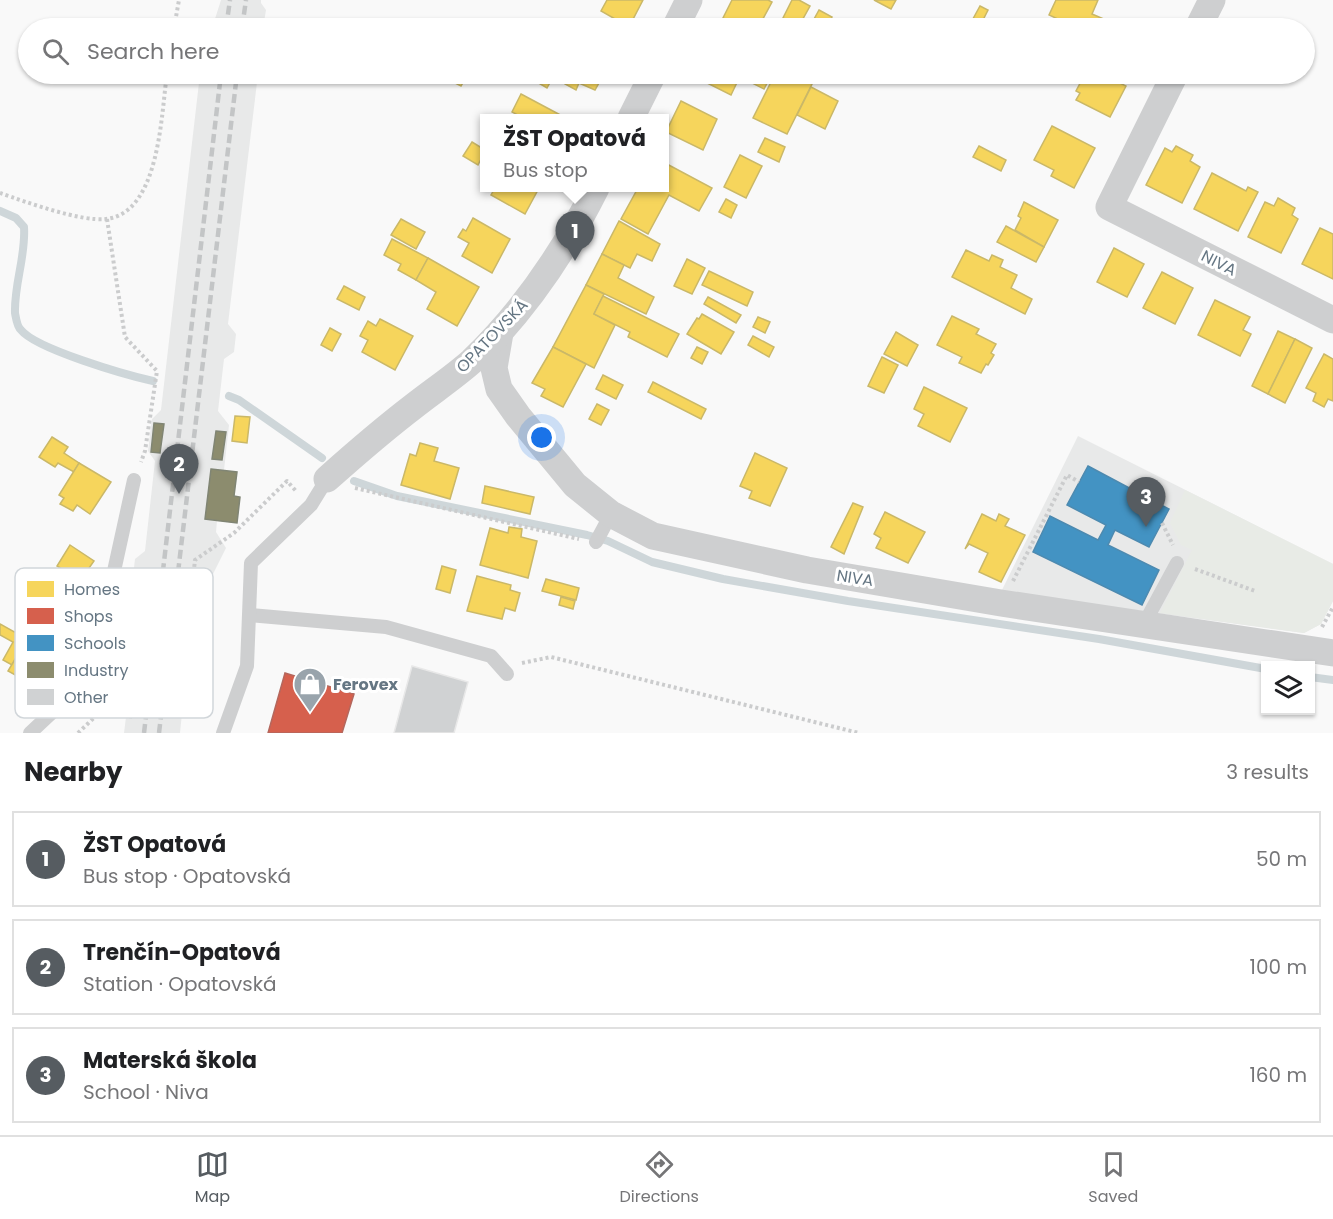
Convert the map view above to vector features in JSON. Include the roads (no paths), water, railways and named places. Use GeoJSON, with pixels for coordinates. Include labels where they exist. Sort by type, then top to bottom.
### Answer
{"type":"FeatureCollection","features":[{"type":"Feature","properties":{"kind":"street"},"geometry":{"type":"LineString","coordinates":[[680,18],[689,0]]}},
{"type":"Feature","properties":{"kind":"street"},"geometry":{"type":"LineString","coordinates":[[1203,18],[1212,0]]}},
{"type":"Feature","properties":{"kind":"street"},"geometry":{"type":"LineString","coordinates":[[633,114],[648,84]]}},
{"type":"Feature","properties":{"kind":"street","name":"NIVA"},"geometry":{"type":"LineString","coordinates":[[1170,84],[1109,207],[1333,320]]}},
{"type":"Feature","properties":{"kind":"street","name":"OPATOVSKÁ"},"geometry":{"type":"LineString","coordinates":[[327,479],[371,439],[470,363],[500,333],[535,291],[580,219],[594,192]]}},
{"type":"Feature","properties":{"kind":"street","name":"NIVA"},"geometry":{"type":"LineString","coordinates":[[500,333],[494,368],[499,389],[539,444],[575,485],[602,530],[652,536],[807,570],[1144,624],[1332,649]]}},
{"type":"Feature","properties":{"kind":"lane"},"geometry":{"type":"LineString","coordinates":[[223,733],[247,666],[251,563],[311,505],[327,479]]}},
{"type":"Feature","properties":{"kind":"lane"},"geometry":{"type":"LineString","coordinates":[[115,568],[134,480]]}},
{"type":"Feature","properties":{"kind":"lane"},"geometry":{"type":"LineString","coordinates":[[1144,624],[1178,562]]}},
{"type":"Feature","properties":{"kind":"lane"},"geometry":{"type":"LineString","coordinates":[[250,615],[386,627],[491,656],[507,674]]}},
{"type":"Feature","properties":{"kind":"lane"},"geometry":{"type":"LineString","coordinates":[[30,733],[46,718]]}},
{"type":"Feature","properties":{"kind":"waterway"},"geometry":{"type":"LineString","coordinates":[[0,211],[16,218],[24,227],[15,302],[15,313],[20,329],[30,337],[62,353],[153,381]]}},
{"type":"Feature","properties":{"kind":"waterway"},"geometry":{"type":"LineString","coordinates":[[229,396],[239,400],[322,458]]}},
{"type":"Feature","properties":{"kind":"waterway"},"geometry":{"type":"LineString","coordinates":[[354,481],[397,496],[587,535],[608,541],[652,562],[723,579],[848,601],[1099,639],[1261,668]]}},
{"type":"Feature","properties":{"kind":"waterway"},"geometry":{"type":"LineString","coordinates":[[1315,678],[1333,680]]}},
{"type":"Feature","properties":{"kind":"railway"},"geometry":{"type":"LineString","coordinates":[[227,18],[230,0]]}},
{"type":"Feature","properties":{"kind":"railway"},"geometry":{"type":"LineString","coordinates":[[243,18],[246,0]]}},
{"type":"Feature","properties":{"kind":"railway"},"geometry":{"type":"LineString","coordinates":[[163,568],[220,84]]}},
{"type":"Feature","properties":{"kind":"railway"},"geometry":{"type":"LineString","coordinates":[[179,568],[236,84]]}},
{"type":"Feature","properties":{"kind":"railway"},"geometry":{"type":"LineString","coordinates":[[144,733],[146,718]]}},
{"type":"Feature","properties":{"kind":"railway"},"geometry":{"type":"LineString","coordinates":[[159,733],[161,718]]}},
{"type":"Feature","properties":{"kind":"place","name":"ŽST Opatová"},"geometry":{"type":"Point","coordinates":[575,261]}},
{"type":"Feature","properties":{"kind":"place","name":"Trenčín-Opatová"},"geometry":{"type":"Point","coordinates":[179,494]}},
{"type":"Feature","properties":{"kind":"place","name":"Materská škola"},"geometry":{"type":"Point","coordinates":[1146,527]}},
{"type":"Feature","properties":{"kind":"place","name":"Ferovex"},"geometry":{"type":"Point","coordinates":[310,713]}}]}
